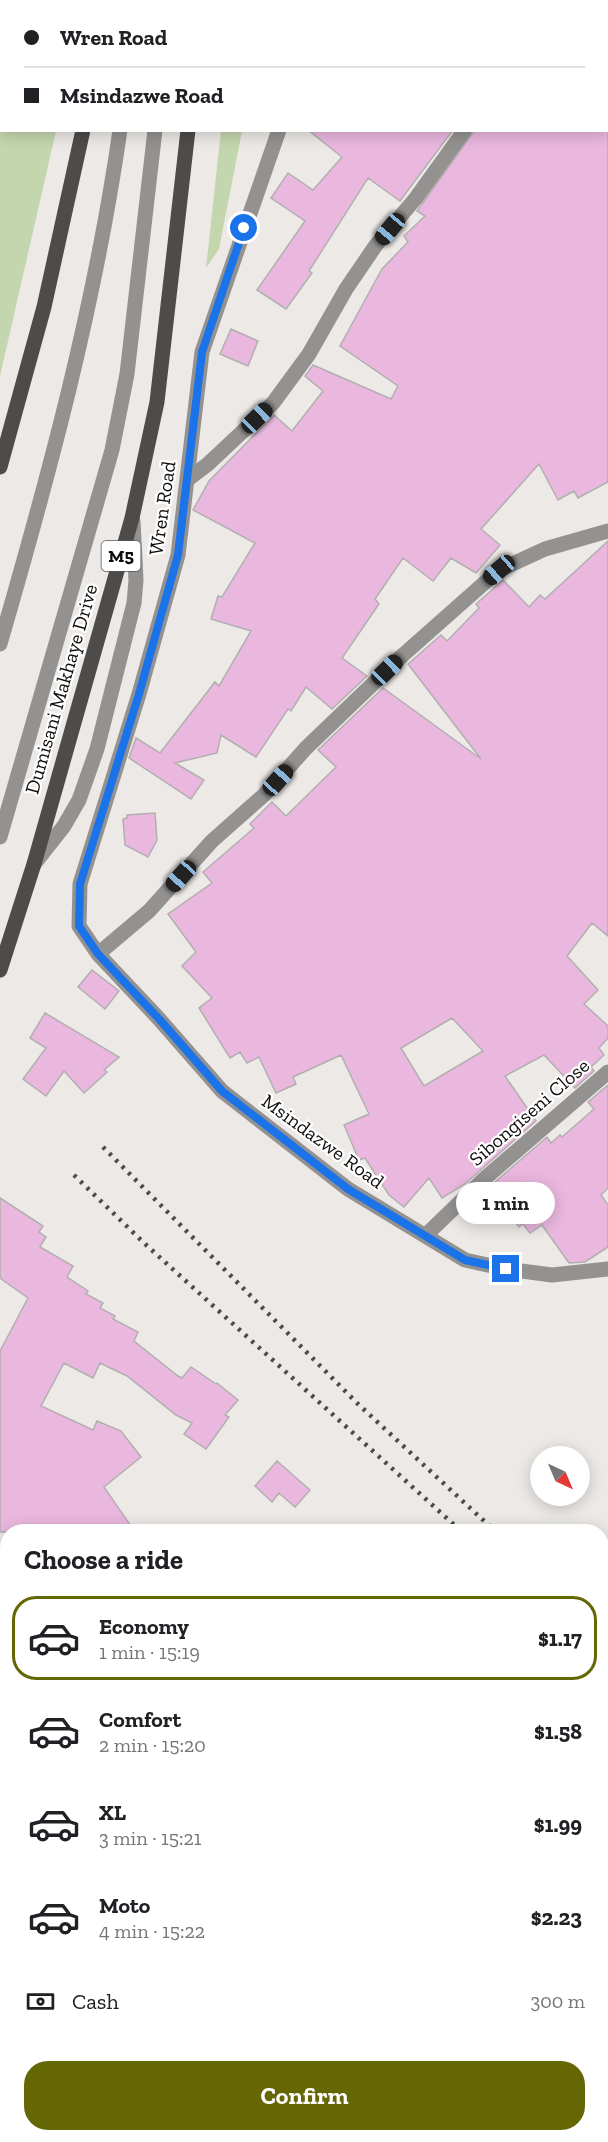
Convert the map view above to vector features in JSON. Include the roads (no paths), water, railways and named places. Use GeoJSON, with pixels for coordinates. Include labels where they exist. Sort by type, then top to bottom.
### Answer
{"type":"FeatureCollection","features":[{"type":"Feature","properties":{"kind":"main road"},"geometry":{"type":"LineString","coordinates":[[0,467],[44,307],[83,132]]}},
{"type":"Feature","properties":{"kind":"main road","name":"Dumisani Makhaye Drive"},"geometry":{"type":"LineString","coordinates":[[0,970],[34,864],[132,518],[157,402],[188,132]]}},
{"type":"Feature","properties":{"kind":"street"},"geometry":{"type":"LineString","coordinates":[[0,644],[81,346],[107,220],[120,132]]}},
{"type":"Feature","properties":{"kind":"street"},"geometry":{"type":"LineString","coordinates":[[0,837],[112,450],[127,374],[155,132]]}},
{"type":"Feature","properties":{"kind":"street","name":"Wren Road"},"geometry":{"type":"LineString","coordinates":[[79,926],[80,884],[163,614],[178,555],[202,352],[278,132]]}},
{"type":"Feature","properties":{"kind":"street"},"geometry":{"type":"LineString","coordinates":[[187,480],[208,464],[273,403],[309,354],[346,289],[376,245],[416,198],[464,132]]}},
{"type":"Feature","properties":{"kind":"street"},"geometry":{"type":"LineString","coordinates":[[34,864],[64,826],[79,800],[97,749],[134,603],[136,580],[132,518]]}},
{"type":"Feature","properties":{"kind":"street"},"geometry":{"type":"LineString","coordinates":[[98,954],[149,911],[212,841],[264,795],[306,748],[403,655],[499,570],[545,549],[608,531]]}},
{"type":"Feature","properties":{"kind":"street","name":"Msindazwe Road"},"geometry":{"type":"LineString","coordinates":[[79,926],[98,954],[222,1091],[348,1189],[465,1260],[506,1269],[552,1275],[608,1269]]}},
{"type":"Feature","properties":{"kind":"street","name":"Sibongiseni Close"},"geometry":{"type":"LineString","coordinates":[[426,1235],[484,1179],[608,1072]]}},
{"type":"Feature","properties":{"kind":"railway"},"geometry":{"type":"LineString","coordinates":[[103,1147],[358,1404],[487,1524]]}},
{"type":"Feature","properties":{"kind":"railway"},"geometry":{"type":"LineString","coordinates":[[74,1175],[144,1243],[453,1524]]}}]}
